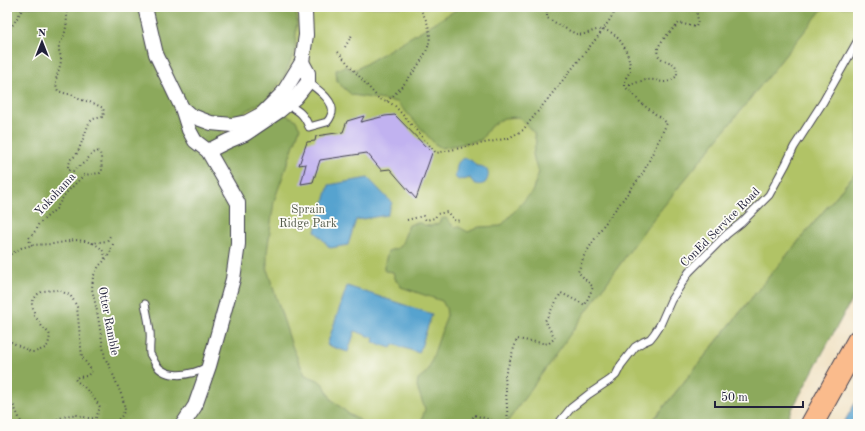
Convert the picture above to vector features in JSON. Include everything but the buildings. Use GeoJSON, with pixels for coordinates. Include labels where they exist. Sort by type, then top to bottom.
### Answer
{"type":"FeatureCollection","features":[{"type":"Feature","properties":{"kind":"highway"},"geometry":{"type":"LineString","coordinates":[[812,424],[858,341]]}},
{"type":"Feature","properties":{"kind":"street"},"geometry":{"type":"LineString","coordinates":[[145,7],[156,54],[182,108],[189,130],[195,141],[208,151],[238,202],[238,244],[234,279],[209,366],[194,406],[183,424]]}},
{"type":"Feature","properties":{"kind":"street"},"geometry":{"type":"LineString","coordinates":[[182,108],[190,115],[200,119],[232,125],[247,122],[262,114],[283,92],[302,62],[306,35],[305,13],[302,7]]}},
{"type":"Feature","properties":{"kind":"street"},"geometry":{"type":"LineString","coordinates":[[208,151],[245,134],[279,111],[296,97],[308,82],[308,74],[302,62]]}},
{"type":"Feature","properties":{"kind":"lane","name":"ConEd Service Road"},"geometry":{"type":"LineString","coordinates":[[558,424],[570,408],[616,375],[621,365],[635,347],[650,339],[660,326],[671,300],[689,272],[769,195],[794,147],[823,102],[858,40]]}},
{"type":"Feature","properties":{"kind":"lane"},"geometry":{"type":"LineString","coordinates":[[287,104],[301,113],[306,119],[309,127],[327,122],[332,113],[331,104],[322,93],[308,82]]}},
{"type":"Feature","properties":{"kind":"lane"},"geometry":{"type":"LineString","coordinates":[[146,304],[150,332],[150,354],[155,365],[162,371],[173,375],[186,375],[209,366]]}},
{"type":"Feature","properties":{"kind":"path"},"geometry":{"type":"LineString","coordinates":[[7,31],[16,21],[24,7]]}},
{"type":"Feature","properties":{"kind":"path","name":"Yokohama"},"geometry":{"type":"LineString","coordinates":[[32,245],[29,238],[37,229],[38,225],[56,209],[65,194],[84,176],[100,173],[102,171],[100,153],[97,151],[73,171],[69,170],[68,167],[71,159],[78,152],[89,123],[93,119],[103,117],[104,112],[103,108],[94,103],[79,99],[71,94],[58,91],[56,81],[61,62],[59,48],[64,34],[67,7]]}},
{"type":"Feature","properties":{"kind":"path"},"geometry":{"type":"LineString","coordinates":[[386,101],[392,97],[415,70],[429,43],[430,32],[428,24],[419,7]]}},
{"type":"Feature","properties":{"kind":"path"},"geometry":{"type":"LineString","coordinates":[[474,424],[471,421],[474,414],[507,424],[505,375],[518,339],[548,344],[555,338],[545,321],[561,293],[585,305],[593,287],[578,272],[584,256],[603,226],[644,173],[666,123],[625,87],[626,77],[630,71],[628,54],[618,37],[603,30],[593,31],[588,34],[576,34],[547,18],[547,7]]}},
{"type":"Feature","properties":{"kind":"path"},"geometry":{"type":"LineString","coordinates":[[338,52],[379,99],[395,106],[436,153],[509,138],[522,130],[603,30],[618,7]]}},
{"type":"Feature","properties":{"kind":"path"},"geometry":{"type":"LineString","coordinates":[[630,91],[630,85],[647,80],[666,82],[677,76],[675,65],[658,56],[657,50],[660,43],[679,24],[696,27],[698,21],[696,7]]}},
{"type":"Feature","properties":{"kind":"path"},"geometry":{"type":"LineString","coordinates":[[345,47],[352,35]]}},
{"type":"Feature","properties":{"kind":"path"},"geometry":{"type":"LineString","coordinates":[[407,220],[423,216],[426,220],[435,218],[437,214],[448,212],[455,221],[460,220]]}},
{"type":"Feature","properties":{"kind":"path"},"geometry":{"type":"LineString","coordinates":[[92,243],[107,241],[110,236]]}},
{"type":"Feature","properties":{"kind":"path"},"geometry":{"type":"LineString","coordinates":[[7,256],[21,248],[32,245],[53,244],[75,240],[92,243],[105,253],[105,260]]}},
{"type":"Feature","properties":{"kind":"path","name":"Otter Ramble"},"geometry":{"type":"LineString","coordinates":[[113,244],[105,260],[98,266],[93,277],[92,289],[105,358],[123,399],[125,410],[114,424]]}},
{"type":"Feature","properties":{"kind":"path"},"geometry":{"type":"LineString","coordinates":[[7,341],[31,352],[45,348],[48,345],[50,336],[35,316],[32,301],[43,291],[57,290],[70,295],[74,301],[77,307],[82,357],[92,371],[87,376],[78,377],[75,379],[92,395],[100,407],[96,418],[90,419],[78,415],[72,415],[58,419],[52,422],[52,424]]}},
{"type":"Feature","properties":{"kind":"path"},"geometry":{"type":"LineString","coordinates":[[7,396],[11,400],[22,424]]}},
{"type":"Feature","properties":{"kind":"green space","name":"Sprain Ridge Park"},"geometry":{"type":"Polygon","coordinates":[[[7,7],[858,7],[858,170],[767,279],[650,424],[7,424],[7,7]]]}},
{"type":"Feature","properties":{"kind":"green space"},"geometry":{"type":"Polygon","coordinates":[[[7,7],[293,7],[297,17],[295,50],[284,77],[266,100],[237,116],[221,121],[218,128],[223,136],[236,141],[284,114],[295,119],[300,128],[274,201],[267,253],[267,269],[292,346],[305,375],[318,380],[324,385],[331,399],[350,415],[357,418],[364,424],[7,424],[7,7]]]}},
{"type":"Feature","properties":{"kind":"green space"},"geometry":{"type":"Polygon","coordinates":[[[461,7],[824,7],[646,228],[506,424],[418,424],[421,422],[425,409],[417,387],[418,379],[428,371],[447,315],[446,308],[442,301],[401,287],[396,281],[393,272],[385,271],[384,266],[388,251],[398,248],[402,243],[409,225],[422,223],[424,225],[431,226],[439,223],[441,219],[446,218],[455,228],[459,227],[468,232],[479,227],[501,226],[532,192],[539,172],[533,154],[536,142],[534,133],[519,117],[504,118],[490,127],[481,140],[442,148],[435,144],[397,102],[352,95],[337,82],[336,70],[345,66],[351,70],[357,69],[461,7]]]}},
{"type":"Feature","properties":{"kind":"green space"},"geometry":{"type":"Polygon","coordinates":[[[858,170],[858,288],[784,424],[650,424],[767,279],[858,170]]]}},
{"type":"Feature","properties":{"kind":"water"},"geometry":{"type":"Polygon","coordinates":[[[466,158],[472,161],[476,166],[486,169],[488,176],[485,183],[477,184],[470,178],[459,180],[455,177],[458,163],[462,159],[466,158]]]}},
{"type":"Feature","properties":{"kind":"water"},"geometry":{"type":"Polygon","coordinates":[[[368,178],[392,203],[387,215],[356,220],[348,245],[330,248],[315,231],[329,185],[368,178]]]}},
{"type":"Feature","properties":{"kind":"water"},"geometry":{"type":"Polygon","coordinates":[[[347,286],[432,314],[419,353],[393,344],[391,348],[373,342],[374,338],[355,331],[348,352],[327,345],[347,286]]]}},
{"type":"Feature","properties":{"kind":"water"},"geometry":{"type":"Polygon","coordinates":[[[858,398],[858,424],[843,424],[858,398]]]}}]}
